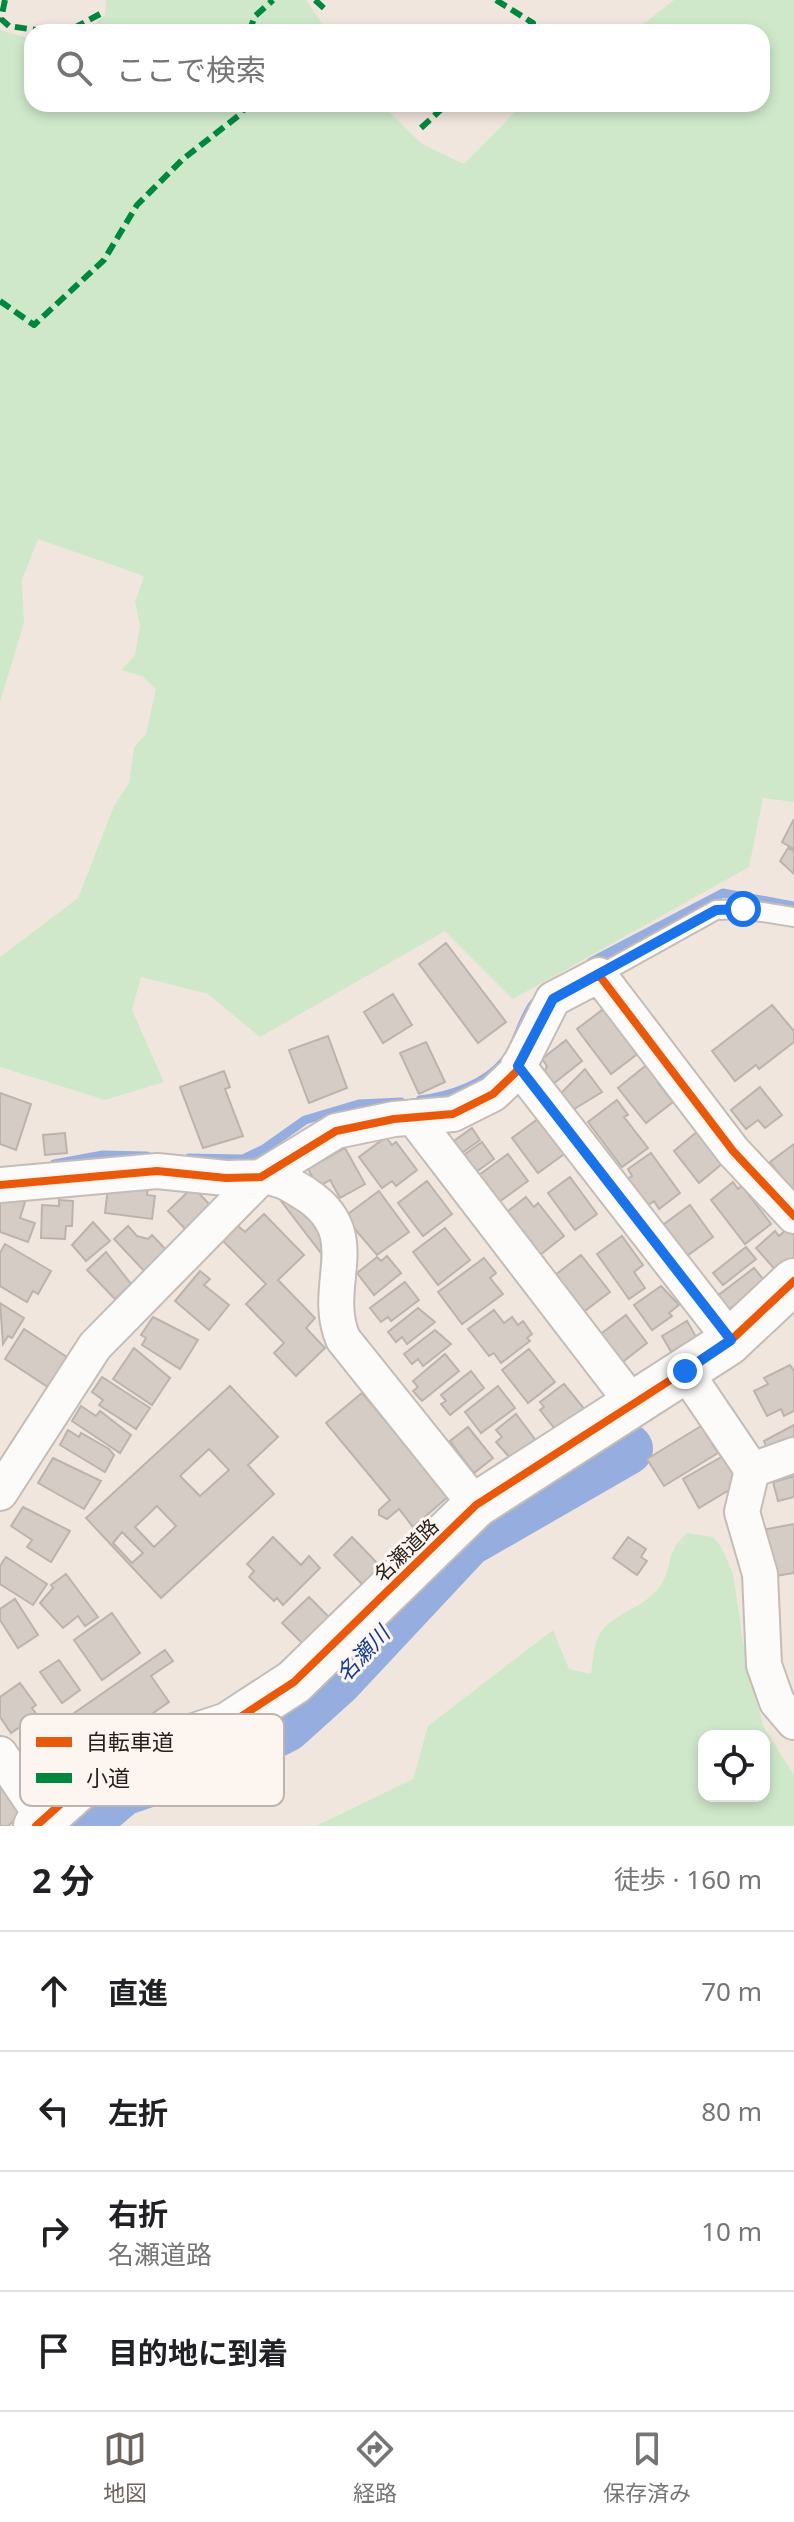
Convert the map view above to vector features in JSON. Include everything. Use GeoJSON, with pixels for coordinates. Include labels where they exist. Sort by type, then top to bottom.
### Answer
{"type":"FeatureCollection","features":[{"type":"Feature","properties":{"kind":"street"},"geometry":{"type":"LineString","coordinates":[[0,1493],[95,1346],[261,1177],[336,1131],[413,1117],[453,1114],[493,1094],[518,1066],[553,999],[599,975],[733,1151],[794,1216]]}},
{"type":"Feature","properties":{"kind":"street"},"geometry":{"type":"LineString","coordinates":[[518,1066],[731,1340]]}},
{"type":"Feature","properties":{"kind":"street"},"geometry":{"type":"LineString","coordinates":[[413,1117],[634,1405]]}},
{"type":"Feature","properties":{"kind":"street"},"geometry":{"type":"LineString","coordinates":[[0,1185],[157,1171],[226,1178],[279,1177],[313,1199],[331,1217],[341,1240],[335,1319],[343,1339],[476,1505]]}},
{"type":"Feature","properties":{"kind":"street","name":"名瀬道路"},"geometry":{"type":"LineString","coordinates":[[245,1714],[294,1682],[476,1505],[731,1340],[792,1286]]}},
{"type":"Feature","properties":{"kind":"street"},"geometry":{"type":"LineString","coordinates":[[685,1371],[752,1470],[742,1512],[760,1574],[764,1665],[777,1702],[794,1722]]}},
{"type":"Feature","properties":{"kind":"street"},"geometry":{"type":"LineString","coordinates":[[752,1470],[794,1455]]}},
{"type":"Feature","properties":{"kind":"street"},"geometry":{"type":"LineString","coordinates":[[0,1754],[20,1788]]}},
{"type":"Feature","properties":{"kind":"street","name":"名瀬道路"},"geometry":{"type":"LineString","coordinates":[[40,1822],[58,1806]]}},
{"type":"Feature","properties":{"kind":"lane"},"geometry":{"type":"LineString","coordinates":[[599,975],[716,910],[743,909],[794,917]]}},
{"type":"Feature","properties":{"kind":"green space"},"geometry":{"type":"Polygon","coordinates":[[[106,0],[306,0],[322,24],[95,24],[105,15],[106,0]]]}},
{"type":"Feature","properties":{"kind":"green space"},"geometry":{"type":"Polygon","coordinates":[[[674,0],[794,0],[794,802],[763,798],[749,867],[513,999],[445,931],[260,1037],[208,994],[141,977],[132,1010],[164,1082],[105,1100],[0,1067],[0,957],[78,898],[114,806],[129,783],[134,747],[146,734],[156,689],[142,676],[121,670],[135,655],[140,626],[135,602],[144,576],[38,539],[22,580],[24,623],[0,702],[0,30],[24,37],[24,112],[389,112],[422,144],[464,164],[515,112],[770,112],[770,24],[642,24],[674,0]]]}},
{"type":"Feature","properties":{"kind":"green space"},"geometry":{"type":"Polygon","coordinates":[[[687,1533],[713,1537],[722,1548],[733,1574],[743,1641],[766,1730],[698,1730],[698,1802],[770,1802],[770,1737],[794,1775],[794,1826],[316,1826],[413,1779],[428,1726],[553,1630],[569,1669],[591,1674],[594,1650],[604,1628],[657,1590],[672,1553],[687,1533]]]}},
{"type":"Feature","properties":{"kind":"building"},"geometry":{"type":"Polygon","coordinates":[[[794,819],[794,849],[782,842],[794,819]]]}},
{"type":"Feature","properties":{"kind":"building"},"geometry":{"type":"Polygon","coordinates":[[[788,848],[794,851],[794,874],[780,861],[788,848]]]}},
{"type":"Feature","properties":{"kind":"building"},"geometry":{"type":"Polygon","coordinates":[[[446,943],[506,1022],[478,1043],[419,964],[446,943]]]}},
{"type":"Feature","properties":{"kind":"building"},"geometry":{"type":"Polygon","coordinates":[[[393,994],[412,1025],[383,1043],[364,1012],[393,994]]]}},
{"type":"Feature","properties":{"kind":"building"},"geometry":{"type":"Polygon","coordinates":[[[772,1005],[794,1031],[794,1042],[759,1069],[756,1065],[735,1081],[712,1051],[772,1005]]]}},
{"type":"Feature","properties":{"kind":"building"},"geometry":{"type":"Polygon","coordinates":[[[606,1007],[640,1052],[611,1074],[577,1029],[606,1007]]]}},
{"type":"Feature","properties":{"kind":"building"},"geometry":{"type":"Polygon","coordinates":[[[328,1036],[347,1088],[309,1103],[289,1050],[328,1036]]]}},
{"type":"Feature","properties":{"kind":"building"},"geometry":{"type":"Polygon","coordinates":[[[566,1040],[582,1061],[553,1084],[544,1073],[547,1066],[542,1059],[566,1040]]]}},
{"type":"Feature","properties":{"kind":"building"},"geometry":{"type":"Polygon","coordinates":[[[426,1042],[445,1082],[419,1094],[400,1053],[426,1042]]]}},
{"type":"Feature","properties":{"kind":"building"},"geometry":{"type":"Polygon","coordinates":[[[649,1063],[662,1080],[658,1083],[673,1102],[646,1123],[618,1088],[649,1063]]]}},
{"type":"Feature","properties":{"kind":"building"},"geometry":{"type":"Polygon","coordinates":[[[585,1069],[602,1092],[571,1111],[559,1095],[585,1069]]]}},
{"type":"Feature","properties":{"kind":"building"},"geometry":{"type":"Polygon","coordinates":[[[224,1071],[230,1087],[225,1089],[243,1136],[203,1148],[180,1087],[224,1071]]]}},
{"type":"Feature","properties":{"kind":"building"},"geometry":{"type":"Polygon","coordinates":[[[760,1087],[782,1115],[765,1128],[758,1120],[746,1129],[731,1110],[760,1087]]]}},
{"type":"Feature","properties":{"kind":"building"},"geometry":{"type":"Polygon","coordinates":[[[0,1093],[31,1104],[16,1150],[0,1144],[0,1093]]]}},
{"type":"Feature","properties":{"kind":"building"},"geometry":{"type":"Polygon","coordinates":[[[617,1100],[628,1115],[624,1117],[648,1148],[622,1167],[588,1122],[617,1100]]]}},
{"type":"Feature","properties":{"kind":"building"},"geometry":{"type":"Polygon","coordinates":[[[542,1116],[567,1152],[538,1173],[512,1138],[542,1116]]]}},
{"type":"Feature","properties":{"kind":"building"},"geometry":{"type":"Polygon","coordinates":[[[472,1128],[480,1140],[459,1155],[451,1143],[472,1128]]]}},
{"type":"Feature","properties":{"kind":"building"},"geometry":{"type":"Polygon","coordinates":[[[698,1131],[723,1163],[699,1183],[674,1151],[698,1131]]]}},
{"type":"Feature","properties":{"kind":"building"},"geometry":{"type":"Polygon","coordinates":[[[65,1133],[67,1153],[45,1155],[43,1135],[65,1133]]]}},
{"type":"Feature","properties":{"kind":"building"},"geometry":{"type":"Polygon","coordinates":[[[386,1137],[392,1145],[396,1142],[417,1170],[396,1186],[392,1181],[382,1188],[359,1157],[386,1137]]]}},
{"type":"Feature","properties":{"kind":"building"},"geometry":{"type":"Polygon","coordinates":[[[482,1142],[494,1159],[469,1177],[457,1160],[482,1142]]]}},
{"type":"Feature","properties":{"kind":"building"},"geometry":{"type":"Polygon","coordinates":[[[794,1144],[794,1191],[782,1184],[785,1181],[770,1162],[794,1144]]]}},
{"type":"Feature","properties":{"kind":"building"},"geometry":{"type":"Polygon","coordinates":[[[345,1148],[365,1184],[340,1198],[330,1180],[318,1187],[308,1169],[345,1148]]]}},
{"type":"Feature","properties":{"kind":"building"},"geometry":{"type":"Polygon","coordinates":[[[651,1153],[680,1193],[659,1209],[654,1201],[643,1209],[623,1182],[632,1176],[628,1169],[651,1153]]]}},
{"type":"Feature","properties":{"kind":"building"},"geometry":{"type":"Polygon","coordinates":[[[508,1154],[528,1181],[499,1202],[479,1175],[508,1154]]]}},
{"type":"Feature","properties":{"kind":"building"},"geometry":{"type":"Polygon","coordinates":[[[570,1177],[597,1214],[575,1230],[548,1193],[570,1177]]]}},
{"type":"Feature","properties":{"kind":"building"},"geometry":{"type":"Polygon","coordinates":[[[427,1181],[452,1214],[423,1236],[398,1203],[427,1181]]]}},
{"type":"Feature","properties":{"kind":"building"},"geometry":{"type":"Polygon","coordinates":[[[733,1182],[738,1189],[742,1186],[771,1224],[745,1244],[711,1200],[733,1182]]]}},
{"type":"Feature","properties":{"kind":"building"},"geometry":{"type":"Polygon","coordinates":[[[193,1187],[213,1208],[188,1232],[168,1211],[193,1187]]]}},
{"type":"Feature","properties":{"kind":"building"},"geometry":{"type":"Polygon","coordinates":[[[108,1188],[148,1188],[147,1195],[155,1196],[152,1219],[105,1213],[108,1188]]]}},
{"type":"Feature","properties":{"kind":"building"},"geometry":{"type":"Polygon","coordinates":[[[379,1191],[409,1232],[377,1255],[347,1220],[350,1217],[348,1214],[379,1191]]]}},
{"type":"Feature","properties":{"kind":"building"},"geometry":{"type":"Polygon","coordinates":[[[291,1193],[334,1249],[324,1257],[281,1201],[291,1193]]]}},
{"type":"Feature","properties":{"kind":"building"},"geometry":{"type":"Polygon","coordinates":[[[6,1195],[25,1202],[20,1218],[35,1223],[28,1242],[0,1232],[0,1201],[4,1202],[6,1195]]]}},
{"type":"Feature","properties":{"kind":"building"},"geometry":{"type":"Polygon","coordinates":[[[526,1197],[534,1207],[538,1203],[564,1236],[536,1258],[503,1215],[526,1197]]]}},
{"type":"Feature","properties":{"kind":"building"},"geometry":{"type":"Polygon","coordinates":[[[59,1200],[73,1201],[72,1226],[66,1226],[65,1239],[41,1238],[42,1205],[59,1206],[59,1200]]]}},
{"type":"Feature","properties":{"kind":"building"},"geometry":{"type":"Polygon","coordinates":[[[690,1205],[713,1237],[684,1258],[660,1227],[690,1205]]]}},
{"type":"Feature","properties":{"kind":"building"},"geometry":{"type":"Polygon","coordinates":[[[264,1214],[304,1255],[278,1280],[315,1318],[306,1328],[325,1348],[296,1376],[274,1353],[284,1343],[246,1304],[266,1284],[221,1239],[236,1224],[245,1232],[264,1214]]]}},
{"type":"Feature","properties":{"kind":"building"},"geometry":{"type":"Polygon","coordinates":[[[93,1222],[110,1241],[86,1261],[72,1245],[93,1222]]]}},
{"type":"Feature","properties":{"kind":"building"},"geometry":{"type":"Polygon","coordinates":[[[128,1226],[137,1236],[148,1239],[152,1235],[169,1253],[147,1274],[114,1239],[128,1226]]]}},
{"type":"Feature","properties":{"kind":"building"},"geometry":{"type":"Polygon","coordinates":[[[789,1227],[794,1233],[794,1261],[779,1274],[756,1248],[775,1231],[779,1236],[789,1227]]]}},
{"type":"Feature","properties":{"kind":"building"},"geometry":{"type":"Polygon","coordinates":[[[445,1228],[470,1260],[438,1285],[413,1252],[445,1228]]]}},
{"type":"Feature","properties":{"kind":"building"},"geometry":{"type":"Polygon","coordinates":[[[622,1236],[643,1265],[634,1272],[645,1288],[629,1299],[597,1254],[622,1236]]]}},
{"type":"Feature","properties":{"kind":"building"},"geometry":{"type":"Polygon","coordinates":[[[5,1244],[51,1271],[38,1294],[33,1291],[27,1302],[0,1286],[0,1253],[5,1244]]]}},
{"type":"Feature","properties":{"kind":"building"},"geometry":{"type":"Polygon","coordinates":[[[746,1247],[756,1259],[723,1285],[713,1273],[746,1247]]]}},
{"type":"Feature","properties":{"kind":"building"},"geometry":{"type":"Polygon","coordinates":[[[106,1252],[131,1284],[115,1299],[87,1270],[106,1252]]]}},
{"type":"Feature","properties":{"kind":"building"},"geometry":{"type":"Polygon","coordinates":[[[581,1255],[610,1292],[582,1313],[554,1276],[581,1255]]]}},
{"type":"Feature","properties":{"kind":"building"},"geometry":{"type":"Polygon","coordinates":[[[387,1256],[401,1273],[374,1295],[357,1273],[377,1257],[381,1261],[387,1256]]]}},
{"type":"Feature","properties":{"kind":"building"},"geometry":{"type":"Polygon","coordinates":[[[484,1258],[496,1273],[490,1278],[503,1294],[462,1324],[438,1292],[484,1258]]]}},
{"type":"Feature","properties":{"kind":"building"},"geometry":{"type":"Polygon","coordinates":[[[754,1268],[764,1280],[744,1309],[739,1302],[723,1314],[712,1300],[754,1268]]]}},
{"type":"Feature","properties":{"kind":"building"},"geometry":{"type":"Polygon","coordinates":[[[200,1271],[210,1279],[204,1285],[229,1305],[209,1330],[175,1301],[200,1271]]]}},
{"type":"Feature","properties":{"kind":"building"},"geometry":{"type":"Polygon","coordinates":[[[405,1282],[419,1300],[391,1321],[388,1317],[381,1322],[370,1308],[405,1282]]]}},
{"type":"Feature","properties":{"kind":"building"},"geometry":{"type":"Polygon","coordinates":[[[661,1286],[679,1305],[669,1313],[672,1316],[652,1330],[634,1305],[661,1286]]]}},
{"type":"Feature","properties":{"kind":"building"},"geometry":{"type":"Polygon","coordinates":[[[0,1303],[24,1318],[12,1338],[8,1336],[3,1344],[0,1303]]]}},
{"type":"Feature","properties":{"kind":"building"},"geometry":{"type":"Polygon","coordinates":[[[418,1308],[435,1322],[407,1344],[402,1337],[396,1342],[388,1332],[418,1308]]]}},
{"type":"Feature","properties":{"kind":"building"},"geometry":{"type":"Polygon","coordinates":[[[494,1310],[504,1323],[512,1317],[518,1325],[523,1321],[532,1334],[527,1338],[530,1341],[501,1363],[494,1353],[489,1356],[468,1329],[494,1310]]]}},
{"type":"Feature","properties":{"kind":"building"},"geometry":{"type":"Polygon","coordinates":[[[626,1315],[647,1343],[620,1364],[598,1336],[626,1315]]]}},
{"type":"Feature","properties":{"kind":"building"},"geometry":{"type":"Polygon","coordinates":[[[153,1317],[198,1340],[180,1369],[142,1345],[146,1338],[141,1335],[153,1317]]]}},
{"type":"Feature","properties":{"kind":"building"},"geometry":{"type":"Polygon","coordinates":[[[687,1321],[701,1346],[674,1357],[662,1336],[687,1321]]]}},
{"type":"Feature","properties":{"kind":"building"},"geometry":{"type":"Polygon","coordinates":[[[24,1329],[70,1359],[51,1389],[5,1359],[24,1329]]]}},
{"type":"Feature","properties":{"kind":"building"},"geometry":{"type":"Polygon","coordinates":[[[435,1330],[451,1344],[423,1366],[418,1359],[412,1364],[404,1354],[435,1330]]]}},
{"type":"Feature","properties":{"kind":"building"},"geometry":{"type":"Polygon","coordinates":[[[134,1348],[170,1378],[152,1405],[113,1379],[134,1348]]]}},
{"type":"Feature","properties":{"kind":"building"},"geometry":{"type":"Polygon","coordinates":[[[529,1349],[555,1382],[528,1403],[502,1370],[529,1349]]]}},
{"type":"Feature","properties":{"kind":"building"},"geometry":{"type":"Polygon","coordinates":[[[445,1354],[459,1371],[422,1401],[413,1391],[418,1387],[413,1381],[445,1354]]]}},
{"type":"Feature","properties":{"kind":"building"},"geometry":{"type":"Polygon","coordinates":[[[790,1365],[794,1371],[794,1411],[784,1416],[781,1409],[767,1416],[754,1391],[768,1384],[764,1378],[790,1365]]]}},
{"type":"Feature","properties":{"kind":"building"},"geometry":{"type":"Polygon","coordinates":[[[471,1371],[484,1388],[450,1415],[441,1404],[446,1401],[441,1395],[471,1371]]]}},
{"type":"Feature","properties":{"kind":"building"},"geometry":{"type":"Polygon","coordinates":[[[102,1377],[150,1408],[136,1429],[99,1405],[103,1400],[92,1392],[102,1377]]]}},
{"type":"Feature","properties":{"kind":"building"},"geometry":{"type":"Polygon","coordinates":[[[564,1384],[586,1411],[558,1433],[540,1410],[544,1407],[540,1402],[564,1384]]]}},
{"type":"Feature","properties":{"kind":"building"},"geometry":{"type":"Polygon","coordinates":[[[230,1386],[278,1437],[248,1465],[274,1494],[161,1598],[86,1518],[230,1386]],[[209,1449],[180,1476],[200,1496],[229,1470],[209,1449]],[[157,1506],[135,1527],[154,1547],[176,1526],[157,1506]],[[122,1532],[113,1543],[132,1563],[143,1553],[122,1532]]]}},
{"type":"Feature","properties":{"kind":"building"},"geometry":{"type":"Polygon","coordinates":[[[498,1386],[515,1408],[481,1433],[465,1412],[498,1386]]]}},
{"type":"Feature","properties":{"kind":"building"},"geometry":{"type":"Polygon","coordinates":[[[362,1393],[449,1496],[413,1527],[399,1509],[387,1519],[379,1515],[379,1510],[390,1500],[326,1423],[362,1393]]]}},
{"type":"Feature","properties":{"kind":"building"},"geometry":{"type":"Polygon","coordinates":[[[81,1406],[96,1416],[100,1411],[131,1435],[120,1453],[72,1421],[81,1406]]]}},
{"type":"Feature","properties":{"kind":"building"},"geometry":{"type":"Polygon","coordinates":[[[516,1414],[537,1442],[511,1459],[496,1442],[502,1437],[496,1430],[516,1414]]]}},
{"type":"Feature","properties":{"kind":"building"},"geometry":{"type":"Polygon","coordinates":[[[794,1425],[794,1446],[770,1456],[764,1441],[794,1425]]]}},
{"type":"Feature","properties":{"kind":"building"},"geometry":{"type":"Polygon","coordinates":[[[701,1426],[718,1453],[664,1486],[647,1459],[701,1426]]]}},
{"type":"Feature","properties":{"kind":"building"},"geometry":{"type":"Polygon","coordinates":[[[468,1427],[493,1458],[474,1473],[450,1441],[468,1427]]]}},
{"type":"Feature","properties":{"kind":"building"},"geometry":{"type":"Polygon","coordinates":[[[68,1430],[79,1437],[81,1433],[109,1449],[114,1455],[105,1472],[60,1445],[68,1430]]]}},
{"type":"Feature","properties":{"kind":"building"},"geometry":{"type":"Polygon","coordinates":[[[723,1456],[739,1484],[699,1508],[683,1479],[723,1456]]]}},
{"type":"Feature","properties":{"kind":"building"},"geometry":{"type":"Polygon","coordinates":[[[53,1458],[101,1481],[84,1509],[38,1483],[53,1458]]]}},
{"type":"Feature","properties":{"kind":"building"},"geometry":{"type":"Polygon","coordinates":[[[792,1474],[794,1497],[778,1501],[773,1482],[792,1477],[792,1474]]]}},
{"type":"Feature","properties":{"kind":"building"},"geometry":{"type":"Polygon","coordinates":[[[23,1507],[70,1531],[51,1562],[27,1547],[32,1540],[11,1526],[23,1507]]]}},
{"type":"Feature","properties":{"kind":"building"},"geometry":{"type":"Polygon","coordinates":[[[794,1524],[794,1573],[769,1577],[756,1531],[794,1524]]]}},
{"type":"Feature","properties":{"kind":"building"},"geometry":{"type":"Polygon","coordinates":[[[273,1537],[301,1565],[309,1556],[320,1568],[283,1605],[277,1598],[274,1601],[249,1577],[254,1571],[247,1564],[273,1537]]]}},
{"type":"Feature","properties":{"kind":"building"},"geometry":{"type":"Polygon","coordinates":[[[352,1537],[381,1567],[363,1585],[334,1555],[352,1537]]]}},
{"type":"Feature","properties":{"kind":"building"},"geometry":{"type":"Polygon","coordinates":[[[628,1537],[646,1549],[641,1557],[647,1561],[637,1575],[613,1558],[628,1537]]]}},
{"type":"Feature","properties":{"kind":"building"},"geometry":{"type":"Polygon","coordinates":[[[6,1557],[47,1584],[33,1605],[0,1584],[0,1566],[6,1557]]]}},
{"type":"Feature","properties":{"kind":"building"},"geometry":{"type":"Polygon","coordinates":[[[66,1574],[98,1617],[85,1626],[78,1616],[63,1628],[40,1603],[53,1588],[51,1585],[66,1574]]]}},
{"type":"Feature","properties":{"kind":"building"},"geometry":{"type":"Polygon","coordinates":[[[309,1597],[333,1621],[302,1643],[282,1623],[309,1597]]]}},
{"type":"Feature","properties":{"kind":"building"},"geometry":{"type":"Polygon","coordinates":[[[15,1599],[38,1635],[18,1648],[0,1620],[0,1609],[15,1599]]]}},
{"type":"Feature","properties":{"kind":"building"},"geometry":{"type":"Polygon","coordinates":[[[112,1613],[140,1653],[102,1680],[74,1640],[112,1613]]]}},
{"type":"Feature","properties":{"kind":"building"},"geometry":{"type":"Polygon","coordinates":[[[165,1650],[173,1661],[151,1676],[169,1702],[152,1714],[73,1714],[165,1650]]]}},
{"type":"Feature","properties":{"kind":"building"},"geometry":{"type":"Polygon","coordinates":[[[59,1660],[80,1690],[62,1703],[40,1672],[59,1660]]]}},
{"type":"Feature","properties":{"kind":"building"},"geometry":{"type":"Polygon","coordinates":[[[20,1683],[36,1705],[32,1708],[36,1714],[20,1714],[20,1727],[11,1733],[0,1717],[0,1697],[20,1683]]]}},
{"type":"Feature","properties":{"kind":"building"},"geometry":{"type":"Polygon","coordinates":[[[0,1785],[23,1813],[8,1826],[0,1826],[0,1785]]]}},
{"type":"Feature","properties":{"kind":"waterway"},"geometry":{"type":"LineString","coordinates":[[591,962],[723,893],[794,906]]}},
{"type":"Feature","properties":{"kind":"waterway"},"geometry":{"type":"LineString","coordinates":[[420,1100],[466,1088],[497,1069],[509,1053],[534,1003]]}},
{"type":"Feature","properties":{"kind":"waterway"},"geometry":{"type":"LineString","coordinates":[[189,1158],[243,1159],[264,1149],[305,1120],[359,1104],[401,1102]]}},
{"type":"Feature","properties":{"kind":"waterway"},"geometry":{"type":"LineString","coordinates":[[54,1164],[103,1155],[147,1156]]}},
{"type":"Feature","properties":{"kind":"waterway","name":"名瀬川"},"geometry":{"type":"LineString","coordinates":[[284,1727],[336,1681],[467,1541],[627,1449]]}},
{"type":"Feature","properties":{"kind":"waterway","name":"名瀬川"},"geometry":{"type":"LineString","coordinates":[[80,1826],[103,1806]]}},
{"type":"Feature","properties":{"kind":"marked path"},"geometry":{"type":"LineString","coordinates":[[5,0],[1,19],[9,26],[24,28]]}},
{"type":"Feature","properties":{"kind":"marked path"},"geometry":{"type":"LineString","coordinates":[[252,24],[255,16],[273,0]]}},
{"type":"Feature","properties":{"kind":"marked path"},"geometry":{"type":"LineString","coordinates":[[315,0],[327,11]]}},
{"type":"Feature","properties":{"kind":"marked path"},"geometry":{"type":"LineString","coordinates":[[496,0],[532,24]]}},
{"type":"Feature","properties":{"kind":"marked path"},"geometry":{"type":"LineString","coordinates":[[82,24],[100,14]]}},
{"type":"Feature","properties":{"kind":"marked path"},"geometry":{"type":"LineString","coordinates":[[0,301],[34,325],[104,260],[137,205],[183,159],[242,112]]}},
{"type":"Feature","properties":{"kind":"marked path"},"geometry":{"type":"LineString","coordinates":[[421,128],[438,112]]}},
{"type":"Feature","properties":{"kind":"cycle path"},"geometry":{"type":"LineString","coordinates":[[0,1185],[157,1171],[226,1178],[261,1177],[336,1131],[394,1119],[453,1114],[493,1094],[516,1072],[553,999],[599,975],[733,1151],[794,1216]]}},
{"type":"Feature","properties":{"kind":"cycle path"},"geometry":{"type":"LineString","coordinates":[[245,1714],[294,1682],[476,1505],[728,1343],[794,1281]]}},
{"type":"Feature","properties":{"kind":"cycle path"},"geometry":{"type":"LineString","coordinates":[[36,1826],[58,1806]]}},
{"type":"Feature","properties":{"kind":"route"},"geometry":{"type":"LineString","coordinates":[[685,1371],[731,1340],[518,1066],[553,999],[716,910],[743,909]]}}]}
